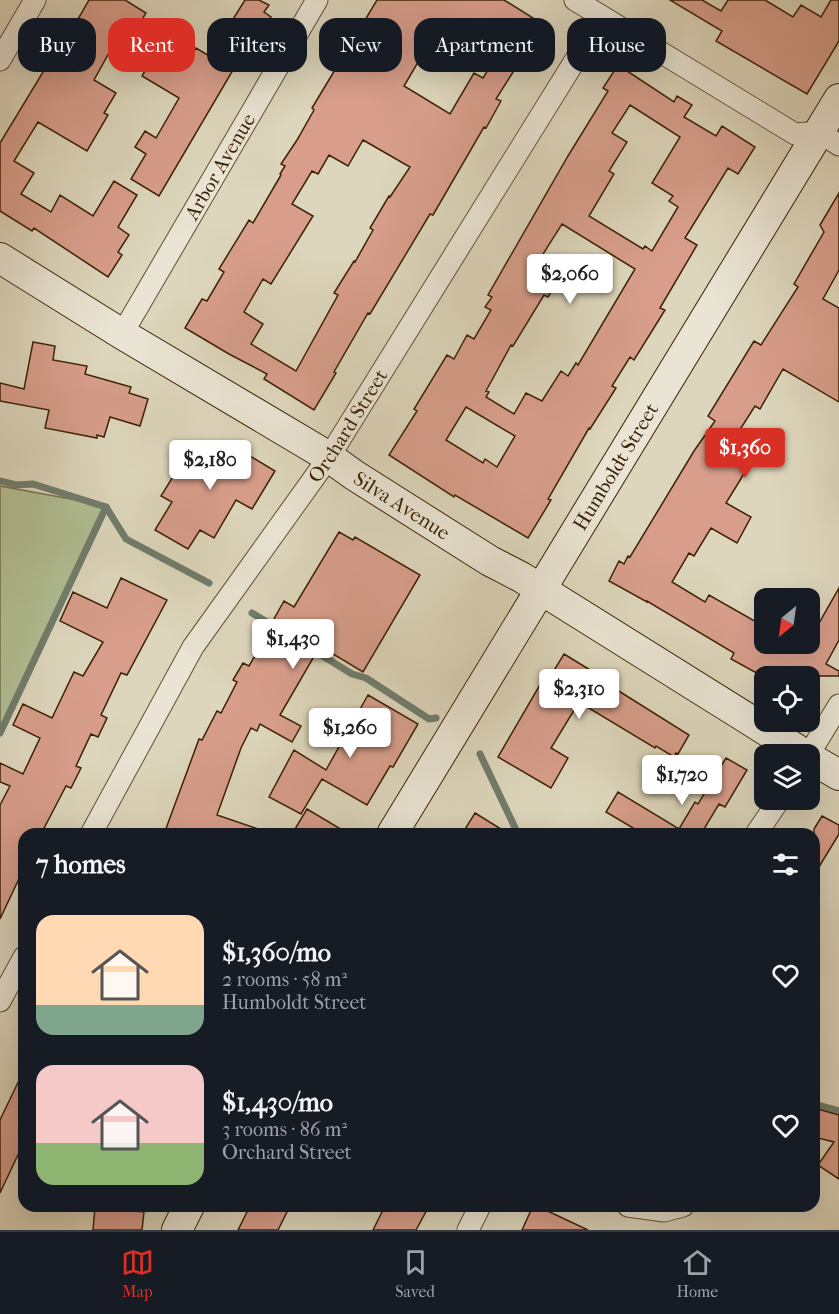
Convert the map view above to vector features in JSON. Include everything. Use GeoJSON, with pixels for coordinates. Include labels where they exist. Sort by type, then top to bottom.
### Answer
{"type":"FeatureCollection","features":[{"type":"Feature","properties":{"kind":"street"},"geometry":{"type":"LineString","coordinates":[[0,60],[35,0]]}},
{"type":"Feature","properties":{"kind":"street","name":"Arbor Avenue"},"geometry":{"type":"LineString","coordinates":[[122,334],[317,0]]}},
{"type":"Feature","properties":{"kind":"street"},"geometry":{"type":"LineString","coordinates":[[575,0],[795,134],[829,138]]}},
{"type":"Feature","properties":{"kind":"street","name":"Orchard Street"},"geometry":{"type":"LineString","coordinates":[[94,828],[193,647],[329,457],[602,17]]}},
{"type":"Feature","properties":{"kind":"street","name":"Humboldt Street"},"geometry":{"type":"LineString","coordinates":[[396,828],[540,589],[829,138],[839,99]]}},
{"type":"Feature","properties":{"kind":"street","name":"Silva Avenue"},"geometry":{"type":"LineString","coordinates":[[0,258],[122,334],[329,457],[490,561],[540,589],[788,744]]}},
{"type":"Feature","properties":{"kind":"street"},"geometry":{"type":"LineString","coordinates":[[816,744],[839,705]]}},
{"type":"Feature","properties":{"kind":"street"},"geometry":{"type":"LineString","coordinates":[[820,763],[839,775]]}},
{"type":"Feature","properties":{"kind":"street"},"geometry":{"type":"LineString","coordinates":[[760,828],[772,810]]}},
{"type":"Feature","properties":{"kind":"street"},"geometry":{"type":"LineString","coordinates":[[0,1001],[18,968]]}},
{"type":"Feature","properties":{"kind":"street"},"geometry":{"type":"LineString","coordinates":[[177,1230],[186,1212]]}},
{"type":"Feature","properties":{"kind":"street"},"geometry":{"type":"LineString","coordinates":[[468,1230],[477,1212]]}},
{"type":"Feature","properties":{"kind":"green space"},"geometry":{"type":"Polygon","coordinates":[[[0,486],[109,506],[0,735],[0,486]]]}},
{"type":"Feature","properties":{"kind":"building"},"geometry":{"type":"Polygon","coordinates":[[[89,0],[125,0],[146,13],[143,18],[108,18],[108,55],[94,80],[116,93],[104,113],[108,115],[87,151],[38,122],[14,161],[34,173],[21,194],[51,212],[60,195],[93,216],[114,181],[137,195],[118,227],[129,235],[118,252],[122,255],[108,277],[34,228],[32,231],[0,211],[0,143],[43,72],[96,72],[96,18],[79,18],[89,0]]]}},
{"type":"Feature","properties":{"kind":"building"},"geometry":{"type":"Polygon","coordinates":[[[245,0],[259,0],[269,5],[264,12],[270,18],[234,18],[245,0]]]}},
{"type":"Feature","properties":{"kind":"building"},"geometry":{"type":"Polygon","coordinates":[[[377,0],[504,0],[533,18],[414,18],[414,69],[404,86],[450,114],[474,73],[483,78],[487,72],[513,72],[496,99],[501,101],[486,128],[484,127],[433,215],[430,214],[370,314],[368,313],[314,410],[264,379],[267,374],[185,328],[202,299],[207,301],[224,272],[219,269],[249,220],[253,223],[281,175],[285,166],[281,164],[314,110],[312,108],[334,72],[402,72],[402,18],[366,18],[377,0]],[[363,140],[348,166],[329,155],[318,174],[312,171],[292,204],[313,216],[271,284],[263,279],[244,312],[263,324],[251,344],[296,371],[338,295],[334,293],[373,230],[370,228],[410,167],[363,140]]]}},
{"type":"Feature","properties":{"kind":"building"},"geometry":{"type":"Polygon","coordinates":[[[670,0],[702,0],[721,11],[728,0],[765,0],[793,17],[801,5],[821,17],[831,0],[839,0],[839,41],[807,94],[716,41],[722,31],[670,0]]]}},
{"type":"Feature","properties":{"kind":"building"},"geometry":{"type":"Polygon","coordinates":[[[196,48],[207,55],[207,72],[232,72],[159,196],[131,179],[146,154],[135,147],[145,131],[156,138],[179,98],[142,76],[144,72],[195,72],[196,48]]]}},
{"type":"Feature","properties":{"kind":"building"},"geometry":{"type":"Polygon","coordinates":[[[613,72],[629,72],[674,102],[677,96],[692,105],[684,117],[716,136],[722,126],[755,147],[738,174],[728,168],[685,238],[697,245],[660,308],[665,310],[634,360],[630,357],[612,386],[616,388],[589,428],[528,538],[455,495],[454,497],[389,455],[417,411],[414,409],[447,355],[454,359],[467,335],[474,339],[491,310],[485,307],[492,297],[488,295],[608,91],[603,88],[613,72]],[[630,105],[612,133],[627,142],[609,171],[614,174],[589,216],[643,249],[645,246],[652,251],[678,207],[669,201],[673,196],[652,183],[680,137],[630,105]],[[562,224],[538,262],[561,276],[548,297],[544,295],[513,346],[511,345],[486,391],[489,392],[486,397],[514,414],[526,393],[542,401],[561,371],[568,376],[576,363],[578,365],[635,269],[562,224]],[[466,407],[446,440],[483,463],[485,459],[497,467],[515,436],[466,407]]]}},
{"type":"Feature","properties":{"kind":"building"},"geometry":{"type":"Polygon","coordinates":[[[839,193],[839,270],[823,299],[839,308],[839,402],[783,369],[760,409],[755,406],[732,442],[755,456],[726,503],[751,517],[737,543],[711,528],[694,556],[689,553],[672,582],[705,602],[709,595],[754,621],[754,654],[820,654],[820,621],[839,588],[839,640],[826,664],[839,671],[839,676],[820,676],[820,666],[754,666],[754,672],[731,659],[734,653],[609,581],[619,561],[624,564],[628,556],[630,557],[694,451],[715,421],[708,416],[754,341],[761,345],[798,287],[794,284],[824,232],[820,225],[839,193]]]}},
{"type":"Feature","properties":{"kind":"building"},"geometry":{"type":"Polygon","coordinates":[[[33,342],[55,346],[53,360],[87,366],[85,374],[131,387],[129,393],[148,399],[140,426],[110,417],[104,437],[97,435],[97,438],[45,428],[49,410],[0,401],[0,383],[24,389],[33,342]]]}},
{"type":"Feature","properties":{"kind":"building"},"geometry":{"type":"Polygon","coordinates":[[[225,441],[275,471],[252,509],[236,500],[214,538],[200,530],[188,549],[155,530],[172,502],[161,496],[179,467],[176,465],[189,443],[215,459],[225,441]]]}},
{"type":"Feature","properties":{"kind":"building"},"geometry":{"type":"Polygon","coordinates":[[[339,532],[353,540],[355,537],[420,575],[363,672],[320,646],[280,715],[301,726],[292,742],[260,724],[257,731],[251,728],[241,748],[217,815],[255,828],[166,828],[199,739],[202,740],[217,711],[221,713],[237,682],[233,680],[243,663],[249,666],[276,620],[274,619],[284,601],[294,607],[339,532]]]}},
{"type":"Feature","properties":{"kind":"building"},"geometry":{"type":"Polygon","coordinates":[[[121,578],[167,600],[127,675],[121,673],[101,715],[107,718],[98,737],[91,734],[76,766],[81,768],[71,788],[66,786],[44,828],[18,828],[18,881],[0,919],[0,805],[10,786],[0,782],[0,763],[23,774],[40,738],[13,725],[23,704],[52,718],[74,672],[83,676],[103,642],[60,621],[73,592],[107,608],[121,578]]]}},
{"type":"Feature","properties":{"kind":"building"},"geometry":{"type":"Polygon","coordinates":[[[564,654],[689,735],[678,754],[676,753],[674,757],[656,746],[655,748],[579,702],[551,748],[568,758],[551,788],[498,757],[541,683],[545,685],[564,654]]]}},
{"type":"Feature","properties":{"kind":"building"},"geometry":{"type":"Polygon","coordinates":[[[368,695],[418,724],[367,805],[322,779],[301,814],[269,797],[294,750],[326,770],[368,695]]]}},
{"type":"Feature","properties":{"kind":"building"},"geometry":{"type":"Polygon","coordinates":[[[726,758],[747,770],[725,807],[719,804],[705,828],[680,828],[695,802],[698,804],[726,758]]]}},
{"type":"Feature","properties":{"kind":"building"},"geometry":{"type":"Polygon","coordinates":[[[618,792],[677,828],[633,828],[606,812],[618,792]]]}},
{"type":"Feature","properties":{"kind":"building"},"geometry":{"type":"Polygon","coordinates":[[[307,809],[339,828],[296,828],[307,809]]]}},
{"type":"Feature","properties":{"kind":"building"},"geometry":{"type":"Polygon","coordinates":[[[475,813],[499,828],[466,828],[475,813]]]}},
{"type":"Feature","properties":{"kind":"building"},"geometry":{"type":"Polygon","coordinates":[[[822,816],[839,825],[839,834],[820,865],[820,828],[815,828],[822,816]]]}},
{"type":"Feature","properties":{"kind":"building"},"geometry":{"type":"Polygon","coordinates":[[[18,1082],[18,1155],[0,1193],[0,1120],[18,1082]]]}},
{"type":"Feature","properties":{"kind":"building"},"geometry":{"type":"Polygon","coordinates":[[[820,1110],[839,1115],[839,1179],[820,1166],[820,1162],[834,1142],[820,1138],[820,1110]]]}},
{"type":"Feature","properties":{"kind":"building"},"geometry":{"type":"Polygon","coordinates":[[[95,1212],[144,1212],[142,1230],[93,1230],[95,1212]]]}},
{"type":"Feature","properties":{"kind":"building"},"geometry":{"type":"Polygon","coordinates":[[[247,1212],[287,1212],[278,1230],[238,1230],[247,1212]]]}},
{"type":"Feature","properties":{"kind":"building"},"geometry":{"type":"Polygon","coordinates":[[[382,1212],[426,1212],[416,1230],[373,1230],[382,1212]]]}},
{"type":"Feature","properties":{"kind":"building"},"geometry":{"type":"Polygon","coordinates":[[[530,1212],[550,1212],[588,1230],[522,1230],[530,1212]]]}},
{"type":"Feature","properties":{"kind":"waterway"},"geometry":{"type":"LineString","coordinates":[[0,481],[16,485],[33,484],[106,507],[126,539],[209,583]]}},
{"type":"Feature","properties":{"kind":"waterway"},"geometry":{"type":"LineString","coordinates":[[0,733],[106,507]]}},
{"type":"Feature","properties":{"kind":"waterway"},"geometry":{"type":"LineString","coordinates":[[252,613],[280,630]]}},
{"type":"Feature","properties":{"kind":"waterway"},"geometry":{"type":"LineString","coordinates":[[310,648],[352,674],[366,678],[429,719],[436,718]]}},
{"type":"Feature","properties":{"kind":"waterway"},"geometry":{"type":"LineString","coordinates":[[480,754],[515,828]]}},
{"type":"Feature","properties":{"kind":"waterway"},"geometry":{"type":"LineString","coordinates":[[820,1106],[839,1111]]}}]}
